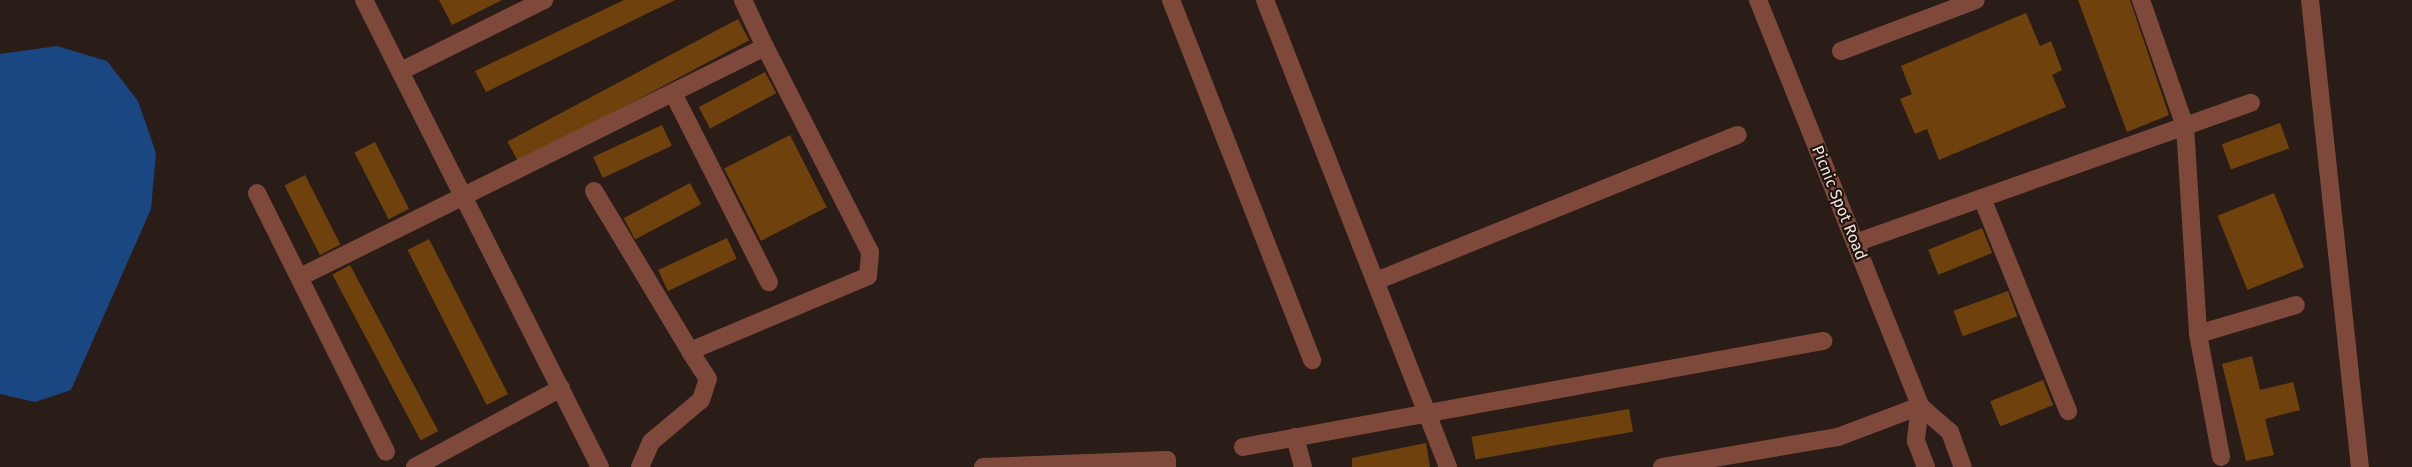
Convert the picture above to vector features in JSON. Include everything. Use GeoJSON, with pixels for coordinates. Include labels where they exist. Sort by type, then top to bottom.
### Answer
{"type":"FeatureCollection","features":[{"type":"Feature","properties":{"kind":"street"},"geometry":{"type":"LineString","coordinates":[[364,0],[600,467]]}},
{"type":"Feature","properties":{"kind":"street"},"geometry":{"type":"LineString","coordinates":[[401,71],[544,0]]}},
{"type":"Feature","properties":{"kind":"street"},"geometry":{"type":"LineString","coordinates":[[690,351],[868,276],[870,252],[743,0]]}},
{"type":"Feature","properties":{"kind":"street"},"geometry":{"type":"LineString","coordinates":[[1171,0],[1312,360]]}},
{"type":"Feature","properties":{"kind":"street"},"geometry":{"type":"LineString","coordinates":[[1265,0],[1449,467]]}},
{"type":"Feature","properties":{"kind":"street","name":"Picnic Spot Road"},"geometry":{"type":"LineString","coordinates":[[1758,0],[1920,406],[1950,432],[1963,467]]}},
{"type":"Feature","properties":{"kind":"street"},"geometry":{"type":"LineString","coordinates":[[1841,51],[1976,0]]}},
{"type":"Feature","properties":{"kind":"street"},"geometry":{"type":"LineString","coordinates":[[2141,0],[2185,126],[2198,334],[2221,457]]}},
{"type":"Feature","properties":{"kind":"street"},"geometry":{"type":"LineString","coordinates":[[2310,0],[2360,467]]}},
{"type":"Feature","properties":{"kind":"street"},"geometry":{"type":"LineString","coordinates":[[300,277],[674,95],[765,47]]}},
{"type":"Feature","properties":{"kind":"street"},"geometry":{"type":"LineString","coordinates":[[674,95],[769,282]]}},
{"type":"Feature","properties":{"kind":"street"},"geometry":{"type":"LineString","coordinates":[[1855,243],[2251,103]]}},
{"type":"Feature","properties":{"kind":"street"},"geometry":{"type":"LineString","coordinates":[[1376,281],[1738,135]]}},
{"type":"Feature","properties":{"kind":"street"},"geometry":{"type":"LineString","coordinates":[[594,191],[708,380],[701,400],[651,442],[640,467]]}},
{"type":"Feature","properties":{"kind":"street"},"geometry":{"type":"LineString","coordinates":[[257,193],[386,452]]}},
{"type":"Feature","properties":{"kind":"street"},"geometry":{"type":"LineString","coordinates":[[1982,198],[2068,411]]}},
{"type":"Feature","properties":{"kind":"street"},"geometry":{"type":"LineString","coordinates":[[2198,334],[2296,305]]}},
{"type":"Feature","properties":{"kind":"street"},"geometry":{"type":"LineString","coordinates":[[1243,447],[1427,411],[1823,341]]}},
{"type":"Feature","properties":{"kind":"street"},"geometry":{"type":"LineString","coordinates":[[415,467],[561,388]]}},
{"type":"Feature","properties":{"kind":"street"},"geometry":{"type":"LineString","coordinates":[[1662,467],[1838,437],[1920,406]]}},
{"type":"Feature","properties":{"kind":"street","name":"Picnic Spot Road"},"geometry":{"type":"LineString","coordinates":[[1920,406],[1916,441],[1926,467]]}},
{"type":"Feature","properties":{"kind":"street"},"geometry":{"type":"LineString","coordinates":[[1295,437],[1303,467]]}},
{"type":"Feature","properties":{"kind":"street"},"geometry":{"type":"LineString","coordinates":[[983,467],[1167,460],[1167,467]]}},
{"type":"Feature","properties":{"kind":"water"},"geometry":{"type":"Polygon","coordinates":[[[57,46],[107,61],[138,101],[156,153],[151,209],[71,390],[35,402],[0,394],[0,54],[57,46]]]}},
{"type":"Feature","properties":{"kind":"building"},"geometry":{"type":"Polygon","coordinates":[[[439,0],[502,0],[452,25],[439,0]]]}},
{"type":"Feature","properties":{"kind":"building"},"geometry":{"type":"Polygon","coordinates":[[[624,0],[675,0],[486,92],[475,71],[624,0]]]}},
{"type":"Feature","properties":{"kind":"building"},"geometry":{"type":"Polygon","coordinates":[[[2078,0],[2130,0],[2169,115],[2127,132],[2078,0]]]}},
{"type":"Feature","properties":{"kind":"building"},"geometry":{"type":"Polygon","coordinates":[[[2026,13],[2040,46],[2051,41],[2062,70],[2052,75],[2066,107],[1939,160],[1927,129],[1915,134],[1900,99],[1912,94],[1901,66],[2026,13]]]}},
{"type":"Feature","properties":{"kind":"building"},"geometry":{"type":"Polygon","coordinates":[[[738,19],[749,40],[519,163],[508,142],[738,19]]]}},
{"type":"Feature","properties":{"kind":"building"},"geometry":{"type":"Polygon","coordinates":[[[765,72],[776,93],[710,128],[699,107],[765,72]]]}},
{"type":"Feature","properties":{"kind":"building"},"geometry":{"type":"Polygon","coordinates":[[[2280,123],[2289,148],[2231,170],[2222,144],[2280,123]]]}},
{"type":"Feature","properties":{"kind":"building"},"geometry":{"type":"Polygon","coordinates":[[[662,125],[672,146],[603,178],[593,157],[662,125]]]}},
{"type":"Feature","properties":{"kind":"building"},"geometry":{"type":"Polygon","coordinates":[[[790,135],[827,207],[761,241],[724,169],[790,135]]]}},
{"type":"Feature","properties":{"kind":"building"},"geometry":{"type":"Polygon","coordinates":[[[375,142],[409,209],[389,219],[355,152],[375,142]]]}},
{"type":"Feature","properties":{"kind":"building"},"geometry":{"type":"Polygon","coordinates":[[[305,175],[340,244],[320,255],[285,185],[305,175]]]}},
{"type":"Feature","properties":{"kind":"building"},"geometry":{"type":"Polygon","coordinates":[[[690,183],[701,204],[635,239],[624,218],[690,183]]]}},
{"type":"Feature","properties":{"kind":"building"},"geometry":{"type":"Polygon","coordinates":[[[2274,193],[2304,267],[2247,290],[2217,216],[2274,193]]]}},
{"type":"Feature","properties":{"kind":"building"},"geometry":{"type":"Polygon","coordinates":[[[1982,228],[1992,253],[1938,275],[1928,250],[1982,228]]]}},
{"type":"Feature","properties":{"kind":"building"},"geometry":{"type":"Polygon","coordinates":[[[727,238],[737,259],[668,291],[658,270],[727,238]]]}},
{"type":"Feature","properties":{"kind":"building"},"geometry":{"type":"Polygon","coordinates":[[[429,239],[508,394],[487,405],[408,250],[429,239]]]}},
{"type":"Feature","properties":{"kind":"building"},"geometry":{"type":"Polygon","coordinates":[[[350,265],[438,431],[421,440],[332,274],[350,265]]]}},
{"type":"Feature","properties":{"kind":"building"},"geometry":{"type":"Polygon","coordinates":[[[2008,291],[2017,316],[1963,336],[1953,311],[2008,291]]]}},
{"type":"Feature","properties":{"kind":"building"},"geometry":{"type":"Polygon","coordinates":[[[2252,356],[2260,390],[2293,382],[2300,410],[2265,419],[2274,455],[2246,461],[2222,364],[2252,356]]]}},
{"type":"Feature","properties":{"kind":"building"},"geometry":{"type":"Polygon","coordinates":[[[2043,380],[2053,405],[2000,426],[1990,401],[2043,380]]]}},
{"type":"Feature","properties":{"kind":"building"},"geometry":{"type":"Polygon","coordinates":[[[1629,409],[1633,432],[1475,459],[1471,437],[1629,409]]]}},
{"type":"Feature","properties":{"kind":"building"},"geometry":{"type":"Polygon","coordinates":[[[1426,443],[1430,467],[1352,467],[1352,458],[1426,443]]]}}]}
